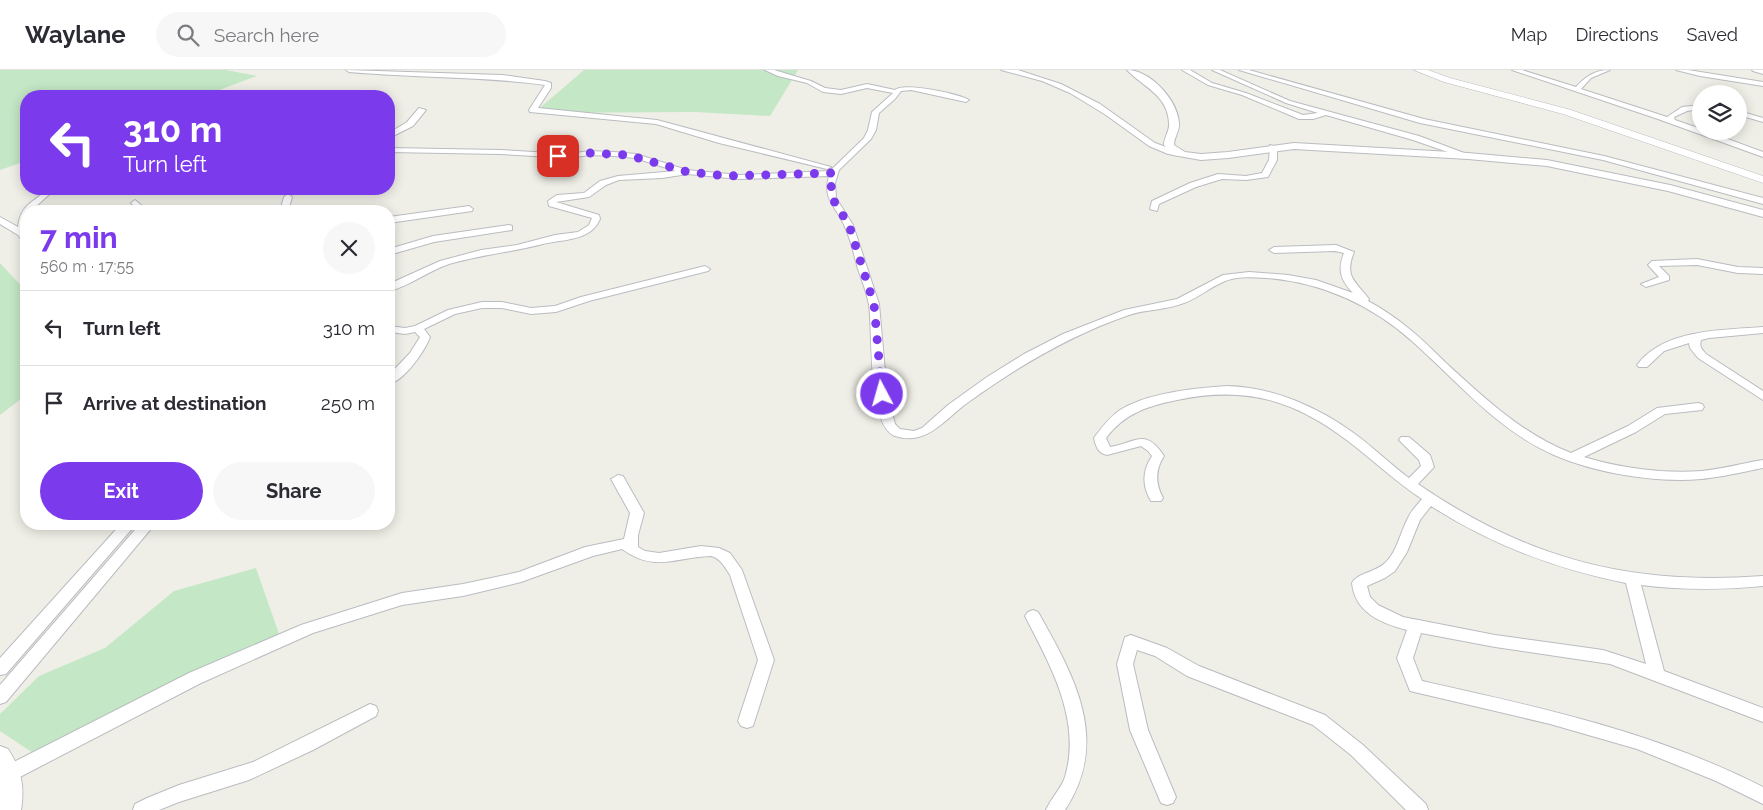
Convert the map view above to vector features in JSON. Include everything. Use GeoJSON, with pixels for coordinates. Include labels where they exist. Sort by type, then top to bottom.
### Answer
{"type":"FeatureCollection","features":[{"type":"Feature","properties":{"kind":"main road"},"geometry":{"type":"LineString","coordinates":[[1419,70],[1447,80],[1567,112],[1763,180]]}},
{"type":"Feature","properties":{"kind":"street"},"geometry":{"type":"LineString","coordinates":[[349,70],[405,75],[508,78],[549,84],[533,110],[658,122],[834,171]]}},
{"type":"Feature","properties":{"kind":"street"},"geometry":{"type":"LineString","coordinates":[[473,70],[492,71],[508,78]]}},
{"type":"Feature","properties":{"kind":"street"},"geometry":{"type":"LineString","coordinates":[[768,70],[809,82],[824,90],[841,92],[867,86],[896,92]]}},
{"type":"Feature","properties":{"kind":"street"},"geometry":{"type":"LineString","coordinates":[[1004,70],[1026,72],[1045,79],[1101,108],[1165,152],[1220,157],[1273,147],[1323,147],[1468,156],[1569,166],[1711,198],[1763,214]]}},
{"type":"Feature","properties":{"kind":"street"},"geometry":{"type":"LineString","coordinates":[[1131,70],[1163,96],[1170,106],[1174,124],[1169,146],[1181,154]]}},
{"type":"Feature","properties":{"kind":"street"},"geometry":{"type":"LineString","coordinates":[[1185,70],[1210,84],[1244,94],[1302,117],[1313,117],[1327,113]]}},
{"type":"Feature","properties":{"kind":"street"},"geometry":{"type":"LineString","coordinates":[[1215,70],[1288,102],[1416,138],[1468,156]]}},
{"type":"Feature","properties":{"kind":"street"},"geometry":{"type":"LineString","coordinates":[[1242,70],[1416,120],[1604,158],[1763,201]]}},
{"type":"Feature","properties":{"kind":"street"},"geometry":{"type":"LineString","coordinates":[[1515,70],[1548,79],[1672,121],[1707,136],[1763,155]]}},
{"type":"Feature","properties":{"kind":"street"},"geometry":{"type":"LineString","coordinates":[[1576,90],[1590,77],[1607,70]]}},
{"type":"Feature","properties":{"kind":"street"},"geometry":{"type":"LineString","coordinates":[[1679,70],[1763,84]]}},
{"type":"Feature","properties":{"kind":"street"},"geometry":{"type":"LineString","coordinates":[[1755,70],[1763,72]]}},
{"type":"Feature","properties":{"kind":"street"},"geometry":{"type":"LineString","coordinates":[[1740,72],[1763,78]]}},
{"type":"Feature","properties":{"kind":"street"},"geometry":{"type":"LineString","coordinates":[[966,100],[911,88],[899,89],[889,102],[876,112],[872,130],[867,139],[834,171],[831,183],[832,198],[849,225],[874,304],[879,380],[885,414],[896,432],[905,435],[918,435],[931,430],[952,409],[991,380],[1021,360],[1064,337],[1132,311],[1182,301],[1222,278],[1268,275],[1304,280],[1330,287],[1370,306],[1416,338],[1482,403],[1500,417],[1539,442],[1571,458],[1596,465],[1655,473],[1680,474],[1701,474],[1763,464]]}},
{"type":"Feature","properties":{"kind":"street"},"geometry":{"type":"LineString","coordinates":[[1672,121],[1670,116],[1692,109]]}},
{"type":"Feature","properties":{"kind":"street"},"geometry":{"type":"LineString","coordinates":[[395,133],[410,124],[422,110]]}},
{"type":"Feature","properties":{"kind":"street"},"geometry":{"type":"LineString","coordinates":[[1747,115],[1762,120]]}},
{"type":"Feature","properties":{"kind":"street"},"geometry":{"type":"LineString","coordinates":[[1154,209],[1155,203],[1207,179],[1221,176],[1246,178],[1264,175],[1273,160],[1273,147]]}},
{"type":"Feature","properties":{"kind":"street"},"geometry":{"type":"LineString","coordinates":[[395,150],[500,152],[569,156],[589,153],[614,154],[636,156],[688,172],[739,176],[834,171]]}},
{"type":"Feature","properties":{"kind":"street"},"geometry":{"type":"LineString","coordinates":[[395,285],[443,263],[481,253],[517,248],[555,238],[581,234],[595,222],[596,217],[552,204],[553,200],[586,195],[602,183],[618,178],[662,176],[688,172]]}},
{"type":"Feature","properties":{"kind":"street"},"geometry":{"type":"LineString","coordinates":[[29,205],[43,195]]}},
{"type":"Feature","properties":{"kind":"street"},"geometry":{"type":"LineString","coordinates":[[286,205],[288,197]]}},
{"type":"Feature","properties":{"kind":"street"},"geometry":{"type":"LineString","coordinates":[[395,219],[469,209]]}},
{"type":"Feature","properties":{"kind":"street"},"geometry":{"type":"LineString","coordinates":[[0,220],[20,234]]}},
{"type":"Feature","properties":{"kind":"street"},"geometry":{"type":"LineString","coordinates":[[395,250],[434,239],[509,228]]}},
{"type":"Feature","properties":{"kind":"street"},"geometry":{"type":"LineString","coordinates":[[1274,250],[1336,248],[1346,250],[1349,252],[1343,266],[1344,275],[1370,306]]}},
{"type":"Feature","properties":{"kind":"street"},"geometry":{"type":"LineString","coordinates":[[1646,284],[1666,278],[1653,265],[1655,263],[1697,262],[1738,270],[1763,271]]}},
{"type":"Feature","properties":{"kind":"street"},"geometry":{"type":"LineString","coordinates":[[395,330],[404,331],[418,328],[452,312],[467,308],[502,305],[531,312],[556,309],[585,299],[704,269]]}},
{"type":"Feature","properties":{"kind":"street"},"geometry":{"type":"LineString","coordinates":[[395,375],[416,355],[420,348],[425,337],[418,328]]}},
{"type":"Feature","properties":{"kind":"street"},"geometry":{"type":"LineString","coordinates":[[1643,365],[1659,349],[1673,342],[1709,335],[1763,330]]}},
{"type":"Feature","properties":{"kind":"street"},"geometry":{"type":"LineString","coordinates":[[1696,338],[1695,348],[1702,356],[1763,396]]}},
{"type":"Feature","properties":{"kind":"street"},"geometry":{"type":"LineString","coordinates":[[1156,498],[1149,479],[1152,465],[1158,456],[1154,450],[1142,442],[1135,441],[1125,448],[1107,451],[1102,447],[1100,438],[1111,423],[1134,407],[1154,401],[1210,391],[1237,390],[1252,392],[1286,402],[1342,431],[1409,484],[1501,539],[1576,567],[1632,578],[1692,585],[1730,584],[1763,580]]}},
{"type":"Feature","properties":{"kind":"street"},"geometry":{"type":"LineString","coordinates":[[1571,458],[1632,429],[1661,411],[1698,407]]}},
{"type":"Feature","properties":{"kind":"street"},"geometry":{"type":"LineString","coordinates":[[1406,440],[1425,458],[1428,467],[1409,484]]}},
{"type":"Feature","properties":{"kind":"street"},"geometry":{"type":"LineString","coordinates":[[618,479],[637,513],[631,535],[631,549]]}},
{"type":"Feature","properties":{"kind":"street"},"geometry":{"type":"LineString","coordinates":[[1430,498],[1414,519],[1400,552],[1390,567],[1380,574],[1359,583],[1360,593],[1366,604],[1377,612],[1392,619],[1416,626],[1500,642],[1586,652],[1612,658],[1763,715]]}},
{"type":"Feature","properties":{"kind":"street"},"geometry":{"type":"LineString","coordinates":[[0,670],[124,530]]}},
{"type":"Feature","properties":{"kind":"street"},"geometry":{"type":"LineString","coordinates":[[0,697],[143,530]]}},
{"type":"Feature","properties":{"kind":"street"},"geometry":{"type":"LineString","coordinates":[[9,810],[13,787],[5,765],[307,629],[402,600],[463,590],[521,577],[566,562],[590,551],[624,544],[640,555],[651,557],[677,556],[705,551],[718,553],[729,562],[737,574],[766,660],[746,721]]}},
{"type":"Feature","properties":{"kind":"street"},"geometry":{"type":"LineString","coordinates":[[1632,578],[1657,675]]}},
{"type":"Feature","properties":{"kind":"street"},"geometry":{"type":"LineString","coordinates":[[1033,616],[1070,695],[1078,728],[1079,755],[1074,778],[1055,810]]}},
{"type":"Feature","properties":{"kind":"street"},"geometry":{"type":"LineString","coordinates":[[1416,626],[1405,658],[1416,686],[1618,736],[1672,753],[1711,769],[1763,796]]}},
{"type":"Feature","properties":{"kind":"street"},"geometry":{"type":"LineString","coordinates":[[1166,797],[1139,730],[1125,664],[1131,641],[1160,652],[1193,671],[1319,720],[1357,750],[1419,810]]}},
{"type":"Feature","properties":{"kind":"street"},"geometry":{"type":"LineString","coordinates":[[142,810],[195,787],[241,774],[315,742],[370,711]]}},
{"type":"Feature","properties":{"kind":"green space"},"geometry":{"type":"Polygon","coordinates":[[[0,70],[226,70],[257,76],[219,90],[20,90],[20,163],[0,170],[0,70]]]}},
{"type":"Feature","properties":{"kind":"green space"},"geometry":{"type":"Polygon","coordinates":[[[584,70],[798,70],[770,116],[694,112],[534,113],[584,70]]]}},
{"type":"Feature","properties":{"kind":"green space"},"geometry":{"type":"Polygon","coordinates":[[[0,263],[20,285],[20,400],[0,415],[0,263]]]}},
{"type":"Feature","properties":{"kind":"green space"},"geometry":{"type":"Polygon","coordinates":[[[256,568],[279,634],[33,753],[0,731],[0,714],[39,676],[105,648],[174,591],[256,568]]]}},
{"type":"Feature","properties":{"kind":"route"},"geometry":{"type":"LineString","coordinates":[[558,156],[589,153],[628,155],[688,172],[727,176],[833,173],[831,183],[832,198],[849,225],[874,304],[879,380],[882,394]]}}]}
